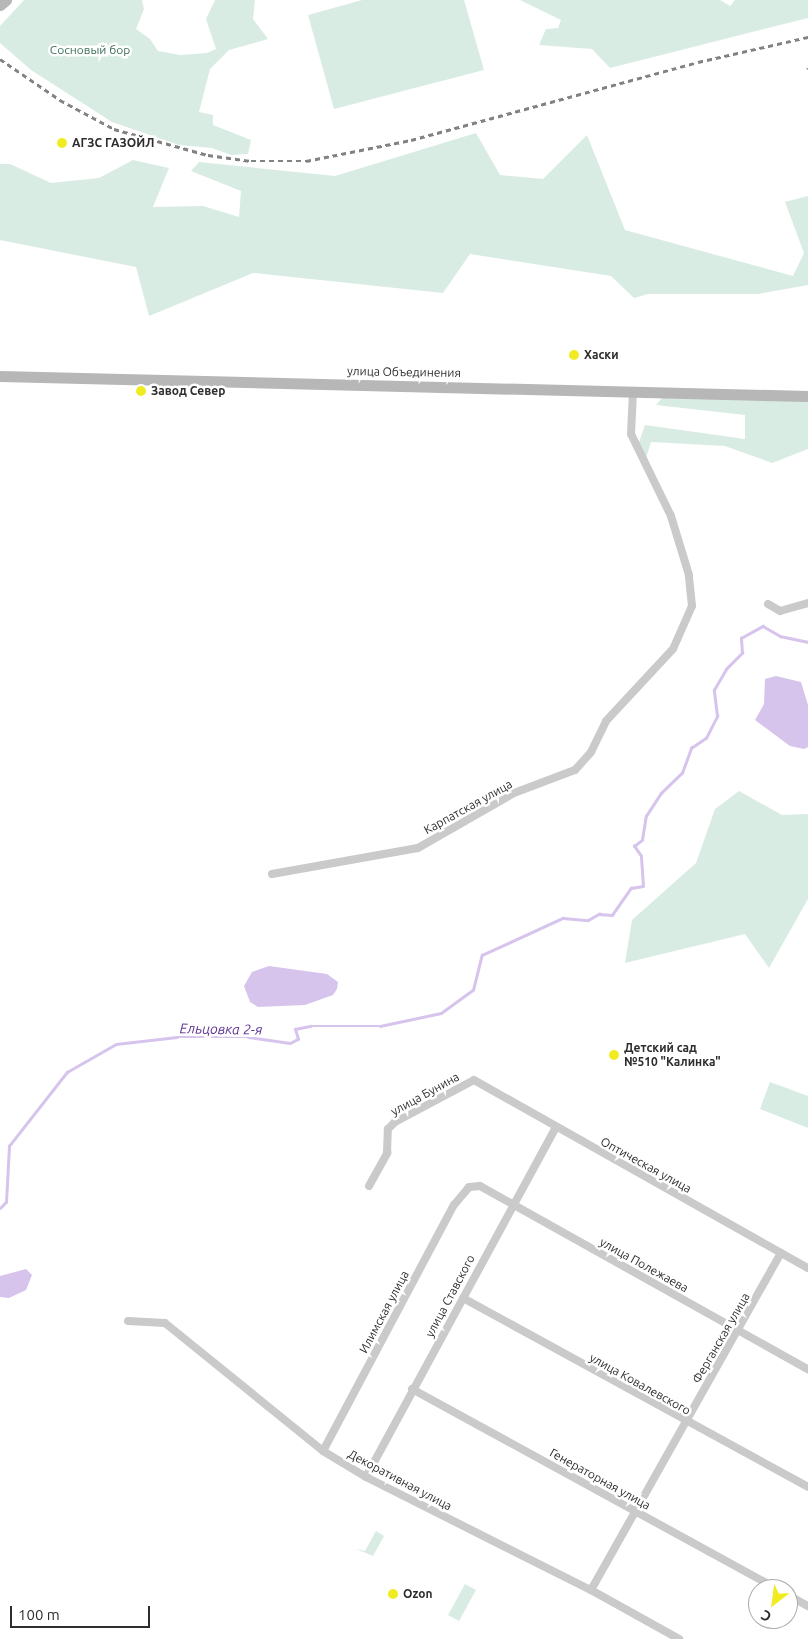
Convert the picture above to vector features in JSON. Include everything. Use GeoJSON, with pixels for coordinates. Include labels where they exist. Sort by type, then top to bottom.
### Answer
{"type":"FeatureCollection","features":[{"type":"Feature","properties":{"kind":"main road"},"geometry":{"type":"LineString","coordinates":[[0,6],[6,0]]}},
{"type":"Feature","properties":{"kind":"main road","name":"улица Объединения"},"geometry":{"type":"LineString","coordinates":[[0,376],[808,396]]}},
{"type":"Feature","properties":{"kind":"street","name":"Карпатская улица"},"geometry":{"type":"LineString","coordinates":[[272,874],[418,848],[514,793],[575,770],[591,752],[606,721],[673,650],[692,606],[689,575],[671,516],[631,434],[633,392]]}},
{"type":"Feature","properties":{"kind":"street"},"geometry":{"type":"LineString","coordinates":[[768,604],[780,611],[808,603]]}},
{"type":"Feature","properties":{"kind":"street","name":"Оптическая улица"},"geometry":{"type":"LineString","coordinates":[[474,1080],[808,1268]]}},
{"type":"Feature","properties":{"kind":"street","name":"улица Бунина"},"geometry":{"type":"LineString","coordinates":[[369,1186],[387,1153],[388,1129],[395,1122],[474,1080]]}},
{"type":"Feature","properties":{"kind":"street","name":"улица Ставского"},"geometry":{"type":"LineString","coordinates":[[366,1477],[412,1389],[556,1127]]}},
{"type":"Feature","properties":{"kind":"street","name":"улица Полежаева"},"geometry":{"type":"LineString","coordinates":[[469,1186],[480,1186],[808,1369]]}},
{"type":"Feature","properties":{"kind":"street","name":"Илимская улица"},"geometry":{"type":"LineString","coordinates":[[323,1451],[454,1204],[469,1186]]}},
{"type":"Feature","properties":{"kind":"street","name":"Ферганская улица"},"geometry":{"type":"LineString","coordinates":[[591,1590],[634,1511],[739,1331],[781,1253]]}},
{"type":"Feature","properties":{"kind":"street","name":"улица Ковалевского"},"geometry":{"type":"LineString","coordinates":[[463,1298],[685,1422],[808,1487]]}},
{"type":"Feature","properties":{"kind":"street","name":"Декоративная улица"},"geometry":{"type":"LineString","coordinates":[[128,1321],[165,1323],[323,1451],[366,1477],[591,1590],[679,1639]]}},
{"type":"Feature","properties":{"kind":"street","name":"Генераторная улица"},"geometry":{"type":"LineString","coordinates":[[412,1389],[759,1579]]}},
{"type":"Feature","properties":{"kind":"green space","name":"Сосновый бор"},"geometry":{"type":"Polygon","coordinates":[[[24,0],[142,0],[144,9],[136,29],[150,39],[158,51],[180,55],[207,53],[216,49],[206,19],[215,0],[255,0],[253,19],[268,39],[229,50],[210,69],[199,112],[213,115],[213,125],[251,140],[248,154],[231,155],[212,148],[179,145],[112,122],[31,70],[0,43],[0,26],[24,0]]]}},
{"type":"Feature","properties":{"kind":"green space"},"geometry":{"type":"Polygon","coordinates":[[[362,0],[464,0],[484,70],[334,109],[308,15],[362,0]]]}},
{"type":"Feature","properties":{"kind":"green space"},"geometry":{"type":"Polygon","coordinates":[[[520,0],[720,0],[730,6],[735,0],[808,0],[808,18],[610,68],[592,49],[539,45],[546,29],[558,28],[561,20],[520,0]]]}},
{"type":"Feature","properties":{"kind":"green space"},"geometry":{"type":"Polygon","coordinates":[[[476,133],[500,175],[543,179],[587,135],[625,230],[793,276],[804,253],[785,202],[808,196],[808,285],[758,294],[648,294],[634,298],[611,276],[470,254],[443,293],[253,273],[149,316],[136,267],[0,240],[0,164],[10,164],[51,183],[99,178],[133,160],[169,168],[153,207],[203,206],[239,217],[241,191],[191,171],[199,162],[335,176],[476,133]]]}},
{"type":"Feature","properties":{"kind":"green space"},"geometry":{"type":"Polygon","coordinates":[[[662,398],[808,401],[808,449],[772,463],[725,446],[651,442],[646,458],[639,442],[645,425],[745,439],[745,415],[656,405],[662,398]]]}},
{"type":"Feature","properties":{"kind":"green space"},"geometry":{"type":"Polygon","coordinates":[[[739,791],[782,815],[808,814],[808,899],[769,968],[745,934],[625,963],[632,920],[696,863],[715,809],[739,791]]]}},
{"type":"Feature","properties":{"kind":"green space"},"geometry":{"type":"Polygon","coordinates":[[[770,1082],[808,1096],[808,1128],[760,1109],[770,1082]]]}},
{"type":"Feature","properties":{"kind":"green space"},"geometry":{"type":"Polygon","coordinates":[[[376,1531],[384,1536],[373,1556],[356,1549],[365,1551],[376,1531]]]}},
{"type":"Feature","properties":{"kind":"green space"},"geometry":{"type":"Polygon","coordinates":[[[465,1584],[476,1590],[459,1621],[448,1615],[465,1584]]]}},
{"type":"Feature","properties":{"kind":"shaded area"},"geometry":{"type":"Polygon","coordinates":[[[776,676],[801,682],[808,705],[808,747],[804,749],[790,746],[755,720],[764,704],[765,679],[776,676]]]}},
{"type":"Feature","properties":{"kind":"shaded area"},"geometry":{"type":"Polygon","coordinates":[[[269,966],[327,974],[338,982],[337,989],[333,995],[305,1005],[258,1007],[250,1002],[244,986],[252,972],[269,966]]]}},
{"type":"Feature","properties":{"kind":"shaded area"},"geometry":{"type":"Polygon","coordinates":[[[26,1269],[32,1275],[26,1290],[9,1298],[0,1297],[0,1276],[26,1269]]]}},
{"type":"Feature","properties":{"kind":"waterway","name":"Ельцовка 2-я"},"geometry":{"type":"LineString","coordinates":[[0,1208],[6,1202],[9,1146],[67,1072],[116,1044],[177,1037],[248,1037],[290,1043],[298,1039],[295,1029],[311,1026],[380,1026],[441,1013],[473,990],[482,955],[563,918],[588,920],[599,914],[612,915],[631,888],[643,886],[641,856],[634,846],[642,840],[646,816],[661,793],[682,773],[691,748],[706,738],[717,716],[714,690],[726,669],[742,653],[741,638],[763,626],[780,636],[808,642]]}},
{"type":"Feature","properties":{"kind":"railway"},"geometry":{"type":"LineString","coordinates":[[0,59],[60,100],[114,129],[208,155],[251,161],[306,161],[411,140],[698,62],[808,37]]}},
{"type":"Feature","properties":{"kind":"place","name":"АГЗС ГАЗОЙЛ"},"geometry":{"type":"Point","coordinates":[62,143]}},
{"type":"Feature","properties":{"kind":"place","name":"Хаски"},"geometry":{"type":"Point","coordinates":[574,355]}},
{"type":"Feature","properties":{"kind":"place","name":"Завод Север"},"geometry":{"type":"Point","coordinates":[141,391]}},
{"type":"Feature","properties":{"kind":"place","name":"Детский сад №510 \"Калинка\""},"geometry":{"type":"Point","coordinates":[614,1055]}},
{"type":"Feature","properties":{"kind":"place","name":"Ozon"},"geometry":{"type":"Point","coordinates":[393,1594]}}]}
